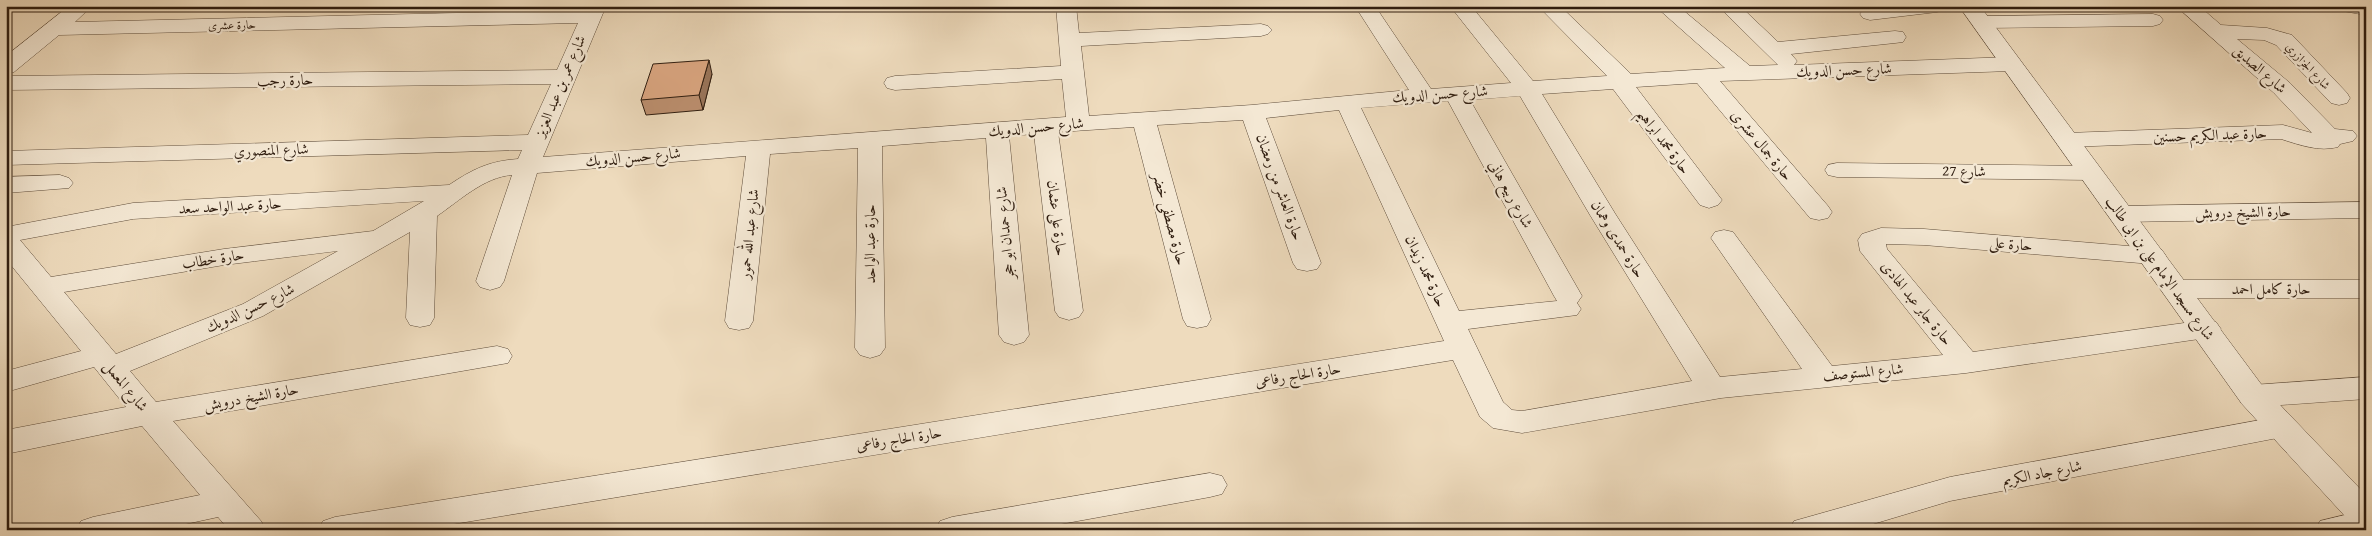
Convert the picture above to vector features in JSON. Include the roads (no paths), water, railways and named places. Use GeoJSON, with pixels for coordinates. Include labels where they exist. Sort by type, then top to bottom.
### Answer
{"type":"FeatureCollection","features":[{"type":"Feature","properties":{"kind":"street"},"geometry":{"type":"LineString","coordinates":[[6,67],[82,6]]}},
{"type":"Feature","properties":{"kind":"street"},"geometry":{"type":"LineString","coordinates":[[1066,6],[1078,123]]}},
{"type":"Feature","properties":{"kind":"street"},"geometry":{"type":"LineString","coordinates":[[1365,6],[1424,96]]}},
{"type":"Feature","properties":{"kind":"street","name":"حارة حمدى وهمان"},"geometry":{"type":"LineString","coordinates":[[1460,6],[1528,88],[1603,215],[1712,388]]}},
{"type":"Feature","properties":{"kind":"street","name":"حارة محمد ابراهيم"},"geometry":{"type":"LineString","coordinates":[[1548,6],[1623,81],[1709,200]]}},
{"type":"Feature","properties":{"kind":"street"},"geometry":{"type":"LineString","coordinates":[[1666,6],[1745,73]]}},
{"type":"Feature","properties":{"kind":"street"},"geometry":{"type":"LineString","coordinates":[[1730,7],[1755,6]]}},
{"type":"Feature","properties":{"kind":"street"},"geometry":{"type":"LineString","coordinates":[[1870,14],[1937,6]]}},
{"type":"Feature","properties":{"kind":"street","name":"شارع الصديق"},"geometry":{"type":"LineString","coordinates":[[2186,6],[2337,136]]}},
{"type":"Feature","properties":{"kind":"street"},"geometry":{"type":"LineString","coordinates":[[2344,6],[2366,9]]}},
{"type":"Feature","properties":{"kind":"street"},"geometry":{"type":"LineString","coordinates":[[1730,7],[1796,71]]}},
{"type":"Feature","properties":{"kind":"street","name":"حارة عشرى"},"geometry":{"type":"LineString","coordinates":[[54,29],[593,11]]}},
{"type":"Feature","properties":{"kind":"street","name":"شارع عمر بن عبد العزيز"},"geometry":{"type":"LineString","coordinates":[[490,281],[532,154],[563,77],[593,11]]}},
{"type":"Feature","properties":{"kind":"street"},"geometry":{"type":"LineString","coordinates":[[1975,14],[2153,20]]}},
{"type":"Feature","properties":{"kind":"street","name":"شارع مسجد الإمام على بن ابى طالب"},"geometry":{"type":"LineString","coordinates":[[1975,14],[2253,396],[2366,517]]}},
{"type":"Feature","properties":{"kind":"street"},"geometry":{"type":"LineString","coordinates":[[1070,40],[1261,30]]}},
{"type":"Feature","properties":{"kind":"street","name":"شارع الجزازري"},"geometry":{"type":"LineString","coordinates":[[2215,31],[2267,34],[2284,40],[2339,98]]}},
{"type":"Feature","properties":{"kind":"street"},"geometry":{"type":"LineString","coordinates":[[1773,49],[1896,38]]}},
{"type":"Feature","properties":{"kind":"street"},"geometry":{"type":"LineString","coordinates":[[6,47],[32,46]]}},
{"type":"Feature","properties":{"kind":"street","name":"شارع حسن الدويك"},"geometry":{"type":"LineString","coordinates":[[6,382],[106,361],[253,310],[383,238],[489,172],[532,154],[759,147],[870,140],[1143,118],[1252,112],[1455,93],[1745,73],[2011,64]]}},
{"type":"Feature","properties":{"kind":"street"},"geometry":{"type":"LineString","coordinates":[[895,83],[1072,72]]}},
{"type":"Feature","properties":{"kind":"street","name":"حارة رجب"},"geometry":{"type":"LineString","coordinates":[[6,83],[563,77]]}},
{"type":"Feature","properties":{"kind":"street","name":"حارة جمال عشرى"},"geometry":{"type":"LineString","coordinates":[[1704,77],[1819,212]]}},
{"type":"Feature","properties":{"kind":"street","name":"شارع ربيع هاني"},"geometry":{"type":"LineString","coordinates":[[1455,93],[1567,302]]}},
{"type":"Feature","properties":{"kind":"street","name":"حارة محمد زيدان"},"geometry":{"type":"LineString","coordinates":[[1347,102],[1491,410],[1504,420],[1522,422]]}},
{"type":"Feature","properties":{"kind":"street","name":"حارة العاشر من رمضان"},"geometry":{"type":"LineString","coordinates":[[1252,112],[1307,263]]}},
{"type":"Feature","properties":{"kind":"street","name":"حارة مصطفى خضر"},"geometry":{"type":"LineString","coordinates":[[1143,118],[1197,319]]}},
{"type":"Feature","properties":{"kind":"street","name":"حارة على عثمان"},"geometry":{"type":"LineString","coordinates":[[1045,126],[1069,311]]}},
{"type":"Feature","properties":{"kind":"street","name":"شارع حمدان ابو حجر"},"geometry":{"type":"LineString","coordinates":[[997,130],[1014,335]]}},
{"type":"Feature","properties":{"kind":"street","name":"حارة عبد الكريم حسنين"},"geometry":{"type":"LineString","coordinates":[[2067,140],[2283,132],[2328,142],[2337,136]]}},
{"type":"Feature","properties":{"kind":"street","name":"حارة عبد الواحد"},"geometry":{"type":"LineString","coordinates":[[870,140],[870,348]]}},
{"type":"Feature","properties":{"kind":"street","name":"شارع عبد الله حمور"},"geometry":{"type":"LineString","coordinates":[[739,320],[759,147]]}},
{"type":"Feature","properties":{"kind":"street","name":"شارع المنصوري"},"geometry":{"type":"LineString","coordinates":[[6,158],[532,154]]}},
{"type":"Feature","properties":{"kind":"street","name":"شارع 27"},"geometry":{"type":"LineString","coordinates":[[1837,170],[2091,173]]}},
{"type":"Feature","properties":{"kind":"street"},"geometry":{"type":"LineString","coordinates":[[6,186],[60,182]]}},
{"type":"Feature","properties":{"kind":"street","name":"حارة عبد الواحد سعد"},"geometry":{"type":"LineString","coordinates":[[9,246],[133,212],[455,192]]}},
{"type":"Feature","properties":{"kind":"street","name":"حارة الشيخ درويش"},"geometry":{"type":"LineString","coordinates":[[2121,214],[2366,210]]}},
{"type":"Feature","properties":{"kind":"street"},"geometry":{"type":"LineString","coordinates":[[420,318],[424,213]]}},
{"type":"Feature","properties":{"kind":"street","name":"حارة على"},"geometry":{"type":"LineString","coordinates":[[1871,240],[1881,236],[1924,237],[2152,256]]}},
{"type":"Feature","properties":{"kind":"street","name":"حارة خطاب"},"geometry":{"type":"LineString","coordinates":[[44,287],[224,257],[383,238]]}},
{"type":"Feature","properties":{"kind":"street"},"geometry":{"type":"LineString","coordinates":[[1724,238],[1823,376]]}},
{"type":"Feature","properties":{"kind":"street","name":"حارة جابر عبد الهادى"},"geometry":{"type":"LineString","coordinates":[[1871,240],[1874,251],[1966,363]]}},
{"type":"Feature","properties":{"kind":"street","name":"شارع المعمل"},"geometry":{"type":"LineString","coordinates":[[9,246],[149,414],[249,530]]}},
{"type":"Feature","properties":{"kind":"street","name":"حارة كامل احمد"},"geometry":{"type":"LineString","coordinates":[[2176,289],[2366,289]]}},
{"type":"Feature","properties":{"kind":"street","name":"حارة الحاج رفاعى"},"geometry":{"type":"LineString","coordinates":[[335,530],[1456,335],[1567,302]]}},
{"type":"Feature","properties":{"kind":"street","name":"شارع المستوصف"},"geometry":{"type":"LineString","coordinates":[[1522,422],[1712,388],[1966,363],[2206,329]]}},
{"type":"Feature","properties":{"kind":"street","name":"حارة الشيخ درويش"},"geometry":{"type":"LineString","coordinates":[[6,442],[149,414],[496,356]]}},
{"type":"Feature","properties":{"kind":"street"},"geometry":{"type":"LineString","coordinates":[[2253,396],[2366,388]]}},
{"type":"Feature","properties":{"kind":"street","name":"شارع جاد الكريم"},"geometry":{"type":"LineString","coordinates":[[1806,530],[1950,489],[2282,427]]}},
{"type":"Feature","properties":{"kind":"street"},"geometry":{"type":"LineString","coordinates":[[952,530],[1210,486]]}},
{"type":"Feature","properties":{"kind":"street"},"geometry":{"type":"LineString","coordinates":[[93,530],[226,503]]}},
{"type":"Feature","properties":{"kind":"street"},"geometry":{"type":"LineString","coordinates":[[2332,530],[2366,523]]}}]}
